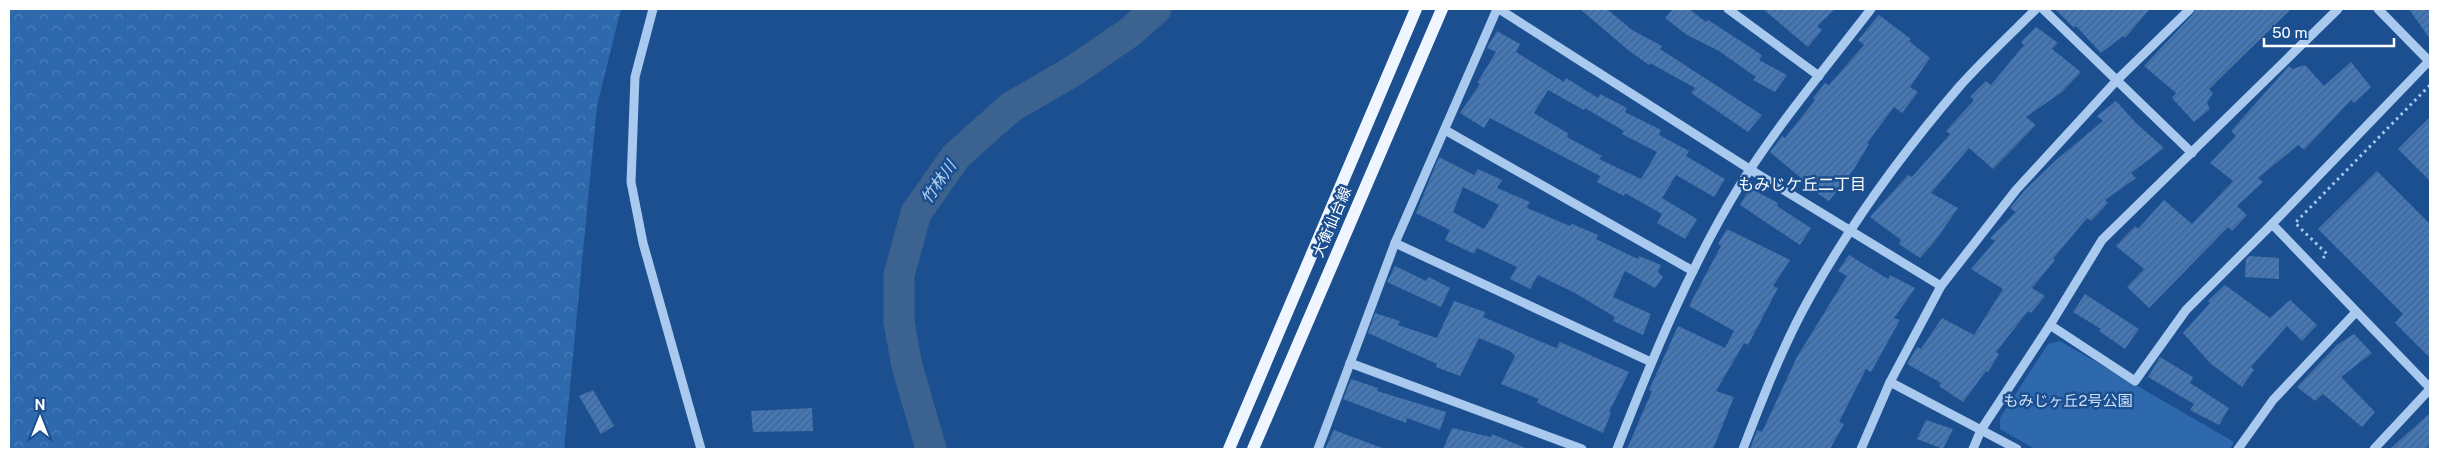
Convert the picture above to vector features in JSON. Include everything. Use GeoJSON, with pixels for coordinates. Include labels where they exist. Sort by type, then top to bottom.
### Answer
{"type":"FeatureCollection","features":[{"type":"Feature","properties":{"kind":"main road","name":"大衡仙台線"},"geometry":{"type":"LineString","coordinates":[[1229,449],[1416,9]]}},
{"type":"Feature","properties":{"kind":"main road","name":"大衡仙台線"},"geometry":{"type":"LineString","coordinates":[[1253,449],[1442,9]]}},
{"type":"Feature","properties":{"kind":"street"},"geometry":{"type":"LineString","coordinates":[[653,9],[635,77],[631,182],[643,243],[701,449]]}},
{"type":"Feature","properties":{"kind":"street"},"geometry":{"type":"LineString","coordinates":[[1318,449],[1395,243],[1498,9],[1751,170],[1941,286]]}},
{"type":"Feature","properties":{"kind":"street"},"geometry":{"type":"LineString","coordinates":[[1728,9],[1818,76]]}},
{"type":"Feature","properties":{"kind":"street"},"geometry":{"type":"LineString","coordinates":[[1617,449],[1651,362],[1693,271],[1751,170],[1818,76],[1871,9]]}},
{"type":"Feature","properties":{"kind":"street"},"geometry":{"type":"LineString","coordinates":[[1743,449],[1782,353],[1809,298],[1849,231],[1901,157],[1960,86],[2036,9]]}},
{"type":"Feature","properties":{"kind":"street"},"geometry":{"type":"LineString","coordinates":[[2043,9],[2192,153]]}},
{"type":"Feature","properties":{"kind":"street"},"geometry":{"type":"LineString","coordinates":[[1862,449],[1890,382],[1941,286],[2016,190],[2117,80],[2190,9]]}},
{"type":"Feature","properties":{"kind":"street"},"geometry":{"type":"LineString","coordinates":[[1973,449],[1981,430],[2050,325],[2102,240],[2338,9]]}},
{"type":"Feature","properties":{"kind":"street"},"geometry":{"type":"LineString","coordinates":[[2050,325],[2135,381],[2186,310],[2430,60],[2378,9]]}},
{"type":"Feature","properties":{"kind":"street"},"geometry":{"type":"LineString","coordinates":[[1445,130],[1693,271]]}},
{"type":"Feature","properties":{"kind":"street"},"geometry":{"type":"LineString","coordinates":[[2272,224],[2430,388],[2374,449]]}},
{"type":"Feature","properties":{"kind":"street"},"geometry":{"type":"LineString","coordinates":[[1395,243],[1651,362]]}},
{"type":"Feature","properties":{"kind":"street"},"geometry":{"type":"LineString","coordinates":[[2238,449],[2273,400],[2356,312]]}},
{"type":"Feature","properties":{"kind":"street"},"geometry":{"type":"LineString","coordinates":[[1350,363],[1582,449]]}},
{"type":"Feature","properties":{"kind":"street"},"geometry":{"type":"LineString","coordinates":[[1890,382],[2017,449]]}},
{"type":"Feature","properties":{"kind":"path"},"geometry":{"type":"LineString","coordinates":[[2314,268],[2327,254],[2296,224],[2430,85]]}},
{"type":"Feature","properties":{"kind":"green space"},"geometry":{"type":"Polygon","coordinates":[[[9,9],[621,9],[597,106],[564,449],[9,449],[9,9]]]}},
{"type":"Feature","properties":{"kind":"green space","name":"もみじヶ丘2号公園"},"geometry":{"type":"Polygon","coordinates":[[[2060,341],[2234,442],[2230,449],[2035,449],[2000,429],[2000,418],[2048,344],[2060,341]]]}},
{"type":"Feature","properties":{"kind":"building"},"geometry":{"type":"Polygon","coordinates":[[[1580,9],[1607,9],[1632,30],[1662,46],[1660,49],[1762,115],[1748,132],[1691,93],[1695,88],[1650,63],[1649,65],[1628,50],[1580,9]]]}},
{"type":"Feature","properties":{"kind":"building"},"geometry":{"type":"Polygon","coordinates":[[[1673,9],[1689,9],[1706,22],[1708,20],[1762,55],[1759,60],[1787,75],[1775,92],[1753,80],[1756,77],[1719,51],[1687,35],[1665,18],[1673,9]]]}},
{"type":"Feature","properties":{"kind":"building"},"geometry":{"type":"Polygon","coordinates":[[[1763,9],[1835,9],[1817,26],[1822,30],[1808,47],[1763,9]]]}},
{"type":"Feature","properties":{"kind":"building"},"geometry":{"type":"Polygon","coordinates":[[[2055,9],[2150,9],[2125,38],[2123,36],[2101,53],[2076,26],[2074,28],[2055,9]]]}},
{"type":"Feature","properties":{"kind":"building"},"geometry":{"type":"Polygon","coordinates":[[[2196,9],[2291,9],[2209,89],[2213,93],[2207,102],[2210,109],[2194,122],[2172,98],[2176,93],[2144,66],[2196,9]]]}},
{"type":"Feature","properties":{"kind":"building"},"geometry":{"type":"Polygon","coordinates":[[[2409,9],[2430,9],[2430,39],[2409,9]]]}},
{"type":"Feature","properties":{"kind":"building"},"geometry":{"type":"Polygon","coordinates":[[[1879,15],[1911,39],[1909,41],[1930,58],[1910,87],[1918,92],[1902,113],[1894,107],[1867,143],[1869,144],[1854,169],[1829,201],[1805,185],[1807,183],[1770,152],[1782,136],[1785,138],[1815,100],[1813,98],[1825,83],[1829,85],[1864,45],[1858,40],[1879,15]]]}},
{"type":"Feature","properties":{"kind":"building"},"geometry":{"type":"Polygon","coordinates":[[[2036,27],[2058,43],[2052,49],[2081,72],[2062,92],[2026,117],[2036,125],[1993,169],[1969,148],[1931,193],[1958,208],[1935,241],[1920,258],[1899,244],[1901,240],[1870,217],[1908,175],[1912,177],[1950,134],[1946,131],[1974,100],[1970,97],[1986,81],[1991,85],[2024,45],[2021,42],[2036,27]]]}},
{"type":"Feature","properties":{"kind":"building"},"geometry":{"type":"Polygon","coordinates":[[[1497,31],[1520,44],[1516,52],[1564,82],[1566,78],[1598,98],[1600,94],[1627,108],[1625,112],[1661,130],[1659,135],[1689,151],[1686,156],[1725,179],[1714,197],[1676,175],[1662,198],[1697,219],[1685,239],[1657,223],[1662,214],[1625,193],[1624,196],[1597,182],[1600,176],[1490,118],[1484,128],[1460,113],[1480,84],[1477,83],[1496,52],[1487,48],[1497,31]],[[1548,90],[1534,113],[1569,134],[1567,137],[1602,156],[1599,159],[1641,179],[1657,152],[1622,134],[1624,131],[1585,108],[1584,110],[1548,90]]]}},
{"type":"Feature","properties":{"kind":"building"},"geometry":{"type":"Polygon","coordinates":[[[2351,62],[2371,87],[2354,103],[2351,100],[2304,150],[2298,145],[2258,178],[2263,182],[2237,206],[2247,215],[2232,231],[2228,227],[2149,308],[2127,287],[2144,269],[2116,246],[2135,226],[2138,229],[2164,200],[2192,224],[2233,181],[2210,163],[2236,136],[2231,131],[2289,66],[2292,69],[2305,65],[2324,86],[2351,62]]]}},
{"type":"Feature","properties":{"kind":"building"},"geometry":{"type":"Polygon","coordinates":[[[2116,101],[2136,123],[2164,148],[2131,173],[2136,178],[2105,200],[2108,203],[2091,221],[2087,218],[2053,259],[2055,260],[2032,288],[2045,296],[2031,313],[2028,311],[1996,352],[1999,354],[1988,372],[1986,371],[1963,402],[1939,386],[1941,383],[1907,364],[1917,347],[1921,349],[1942,318],[1974,335],[2003,289],[1971,269],[1995,241],[1990,238],[2016,212],[2010,208],[2025,190],[2056,160],[2103,121],[2097,116],[2116,101]]]}},
{"type":"Feature","properties":{"kind":"building"},"geometry":{"type":"Polygon","coordinates":[[[2430,117],[2430,181],[2398,149],[2430,117]]]}},
{"type":"Feature","properties":{"kind":"building"},"geometry":{"type":"Polygon","coordinates":[[[1439,157],[1474,175],[1478,169],[1502,180],[1497,188],[1530,202],[1527,208],[1570,226],[1572,224],[1598,235],[1596,239],[1638,259],[1639,256],[1661,265],[1658,272],[1663,277],[1655,288],[1625,271],[1613,297],[1651,314],[1643,335],[1613,321],[1615,317],[1575,293],[1538,275],[1530,289],[1510,279],[1517,267],[1477,248],[1474,254],[1445,240],[1450,230],[1416,213],[1439,157]],[[1463,187],[1453,212],[1484,229],[1499,205],[1463,187]]]}},
{"type":"Feature","properties":{"kind":"building"},"geometry":{"type":"Polygon","coordinates":[[[2377,171],[2430,224],[2430,358],[2395,323],[2403,314],[2318,229],[2377,171]]]}},
{"type":"Feature","properties":{"kind":"building"},"geometry":{"type":"Polygon","coordinates":[[[1750,188],[1778,203],[1777,206],[1811,228],[1800,245],[1740,205],[1750,188]]]}},
{"type":"Feature","properties":{"kind":"building"},"geometry":{"type":"Polygon","coordinates":[[[1727,229],[1790,260],[1773,286],[1778,288],[1748,345],[1744,343],[1716,391],[1734,397],[1713,449],[1627,449],[1652,391],[1649,390],[1678,326],[1725,348],[1734,331],[1689,306],[1721,246],[1718,244],[1727,229]]]}},
{"type":"Feature","properties":{"kind":"building"},"geometry":{"type":"Polygon","coordinates":[[[1849,255],[1888,279],[1890,275],[1915,288],[1894,318],[1900,320],[1871,372],[1866,369],[1839,422],[1844,424],[1830,449],[1750,449],[1757,430],[1762,432],[1797,357],[1847,276],[1838,271],[1849,255]]]}},
{"type":"Feature","properties":{"kind":"building"},"geometry":{"type":"Polygon","coordinates":[[[2249,256],[2279,258],[2279,279],[2245,277],[2246,259],[2249,256]]]}},
{"type":"Feature","properties":{"kind":"building"},"geometry":{"type":"Polygon","coordinates":[[[1395,266],[1426,281],[1429,277],[1450,288],[1441,307],[1387,282],[1395,266]]]}},
{"type":"Feature","properties":{"kind":"building"},"geometry":{"type":"Polygon","coordinates":[[[2225,285],[2270,318],[2290,300],[2317,325],[2302,341],[2287,326],[2251,367],[2254,370],[2242,387],[2211,364],[2183,333],[2210,303],[2208,301],[2225,285]]]}},
{"type":"Feature","properties":{"kind":"building"},"geometry":{"type":"Polygon","coordinates":[[[2085,294],[2139,329],[2125,349],[2099,331],[2101,329],[2073,312],[2085,294]]]}},
{"type":"Feature","properties":{"kind":"building"},"geometry":{"type":"Polygon","coordinates":[[[1454,301],[1485,312],[1483,317],[1556,348],[1560,342],[1629,372],[1609,412],[1611,413],[1603,433],[1537,403],[1539,399],[1501,384],[1515,356],[1510,351],[1479,338],[1460,376],[1436,367],[1437,364],[1368,333],[1375,313],[1400,321],[1398,325],[1437,338],[1454,301]]]}},
{"type":"Feature","properties":{"kind":"building"},"geometry":{"type":"Polygon","coordinates":[[[2354,334],[2372,353],[2341,377],[2375,412],[2362,427],[2323,394],[2315,401],[2297,387],[2337,345],[2354,334]]]}},
{"type":"Feature","properties":{"kind":"building"},"geometry":{"type":"Polygon","coordinates":[[[2160,357],[2193,377],[2190,383],[2229,408],[2219,425],[2190,410],[2194,404],[2148,377],[2160,357]]]}},
{"type":"Feature","properties":{"kind":"building"},"geometry":{"type":"Polygon","coordinates":[[[1351,379],[1378,388],[1377,391],[1446,412],[1440,430],[1407,418],[1406,423],[1343,399],[1351,379]]]}},
{"type":"Feature","properties":{"kind":"building"},"geometry":{"type":"Polygon","coordinates":[[[593,390],[614,426],[601,434],[579,396],[593,390]]]}},
{"type":"Feature","properties":{"kind":"building"},"geometry":{"type":"Polygon","coordinates":[[[812,408],[813,431],[753,432],[751,411],[812,408]]]}},
{"type":"Feature","properties":{"kind":"building"},"geometry":{"type":"Polygon","coordinates":[[[2430,413],[2430,445],[2425,449],[2390,449],[2430,413]]]}},
{"type":"Feature","properties":{"kind":"building"},"geometry":{"type":"Polygon","coordinates":[[[1926,420],[1953,429],[1943,449],[1917,439],[1926,420]]]}},
{"type":"Feature","properties":{"kind":"building"},"geometry":{"type":"Polygon","coordinates":[[[1452,428],[1491,437],[1492,434],[1528,449],[1443,449],[1452,428]]]}},
{"type":"Feature","properties":{"kind":"building"},"geometry":{"type":"Polygon","coordinates":[[[1334,430],[1382,448],[1382,449],[1325,449],[1334,430]]]}},
{"type":"Feature","properties":{"kind":"waterway","name":"竹林川"},"geometry":{"type":"LineString","coordinates":[[931,449],[907,366],[899,322],[899,275],[916,213],[956,156],[1011,107],[1073,71],[1130,32],[1156,9]]}},
{"type":"Feature","properties":{"kind":"district","name":"もみじケ丘二丁目"},"geometry":{"type":"Point","coordinates":[1802,184]}}]}
